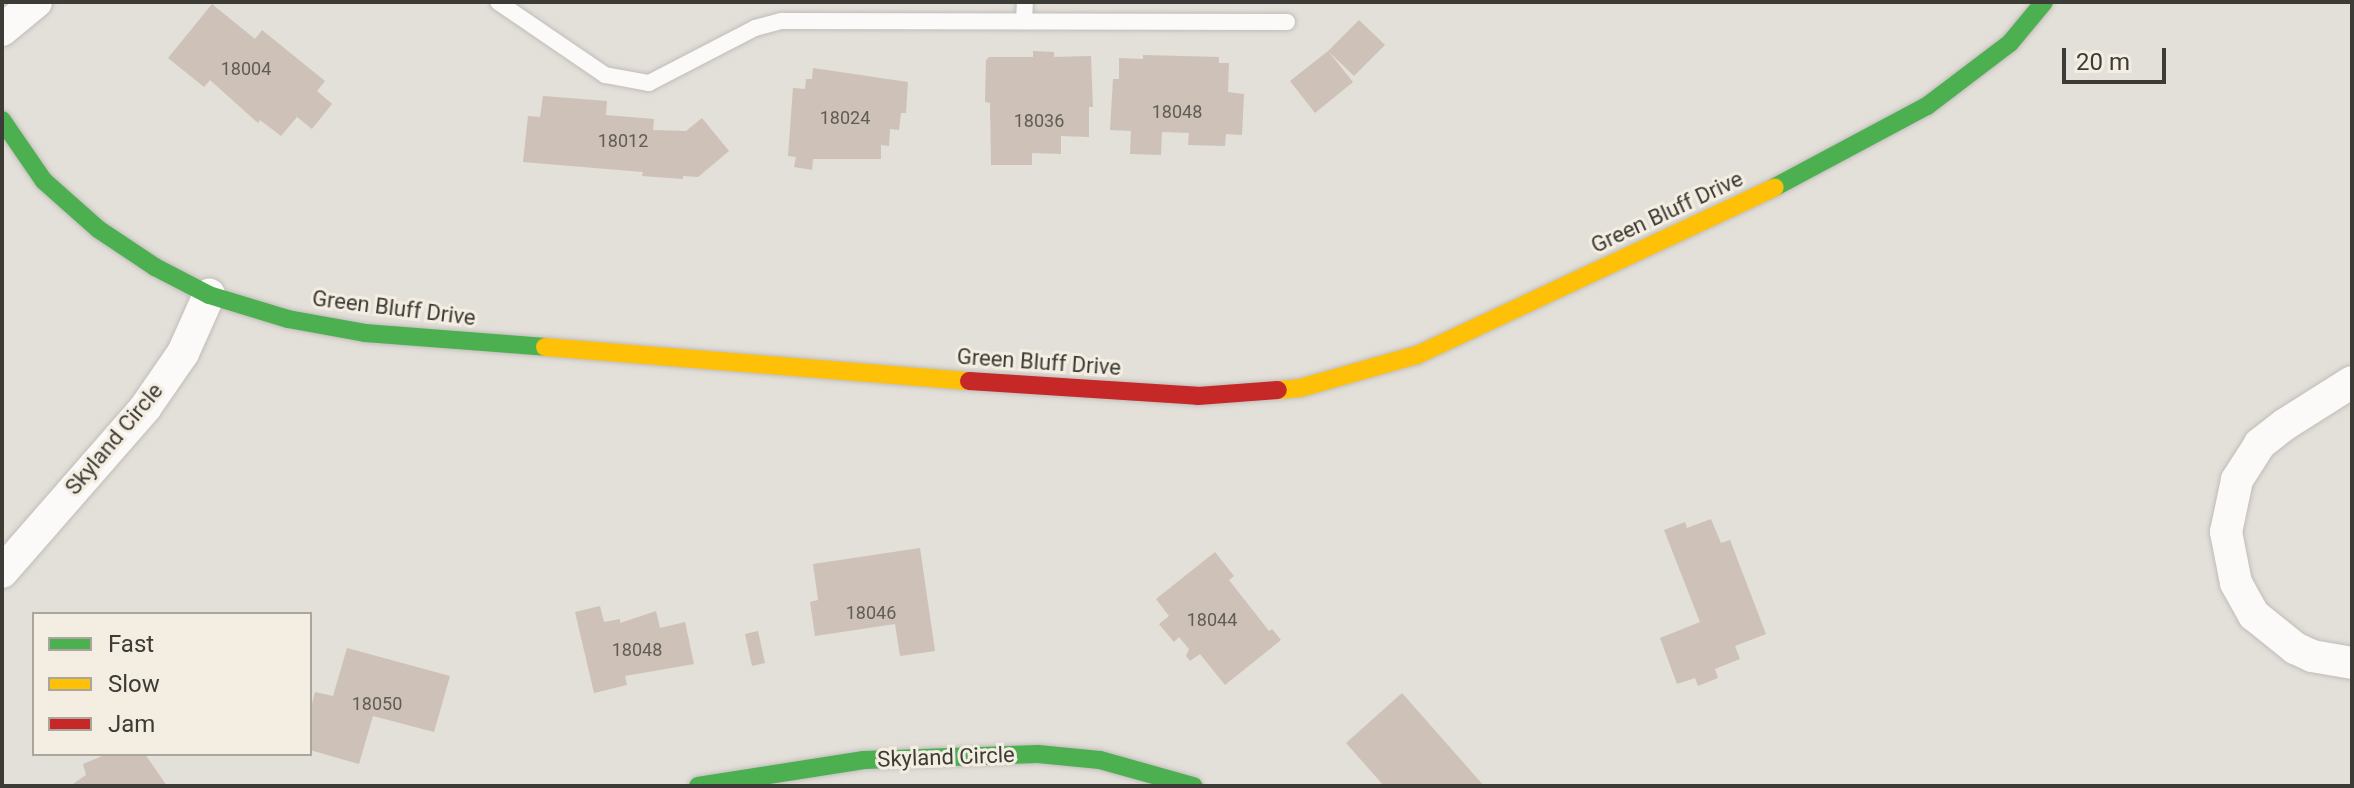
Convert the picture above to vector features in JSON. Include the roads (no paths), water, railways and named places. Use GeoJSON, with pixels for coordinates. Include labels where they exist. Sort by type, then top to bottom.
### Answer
{"type":"FeatureCollection","features":[{"type":"Feature","properties":{"kind":"street"},"geometry":{"type":"LineString","coordinates":[[2,30],[36,2]]}},
{"type":"Feature","properties":{"kind":"street","name":"Green Bluff Drive"},"geometry":{"type":"LineString","coordinates":[[2,120],[58,195],[98,229],[155,267],[209,295],[288,319],[365,333],[1088,391],[1198,396],[1300,388],[1417,355],[1741,205],[1927,106],[2000,51],[2044,2]]}},
{"type":"Feature","properties":{"kind":"street","name":"Skyland Circle"},"geometry":{"type":"LineString","coordinates":[[2,572],[145,408],[183,353],[209,295]]}},
{"type":"Feature","properties":{"kind":"street"},"geometry":{"type":"LineString","coordinates":[[2352,382],[2260,444],[2237,480],[2226,532],[2236,583],[2254,615],[2295,648],[2312,656],[2352,663]]}},
{"type":"Feature","properties":{"kind":"street","name":"Skyland Circle"},"geometry":{"type":"LineString","coordinates":[[698,786],[864,760],[1038,754],[1100,760],[1193,786]]}},
{"type":"Feature","properties":{"kind":"lane"},"geometry":{"type":"LineString","coordinates":[[498,2],[605,75],[649,83],[755,28],[782,21],[1024,20],[1224,25],[1287,22]]}},
{"type":"Feature","properties":{"kind":"lane"},"geometry":{"type":"LineString","coordinates":[[1024,20],[1025,2]]}}]}
